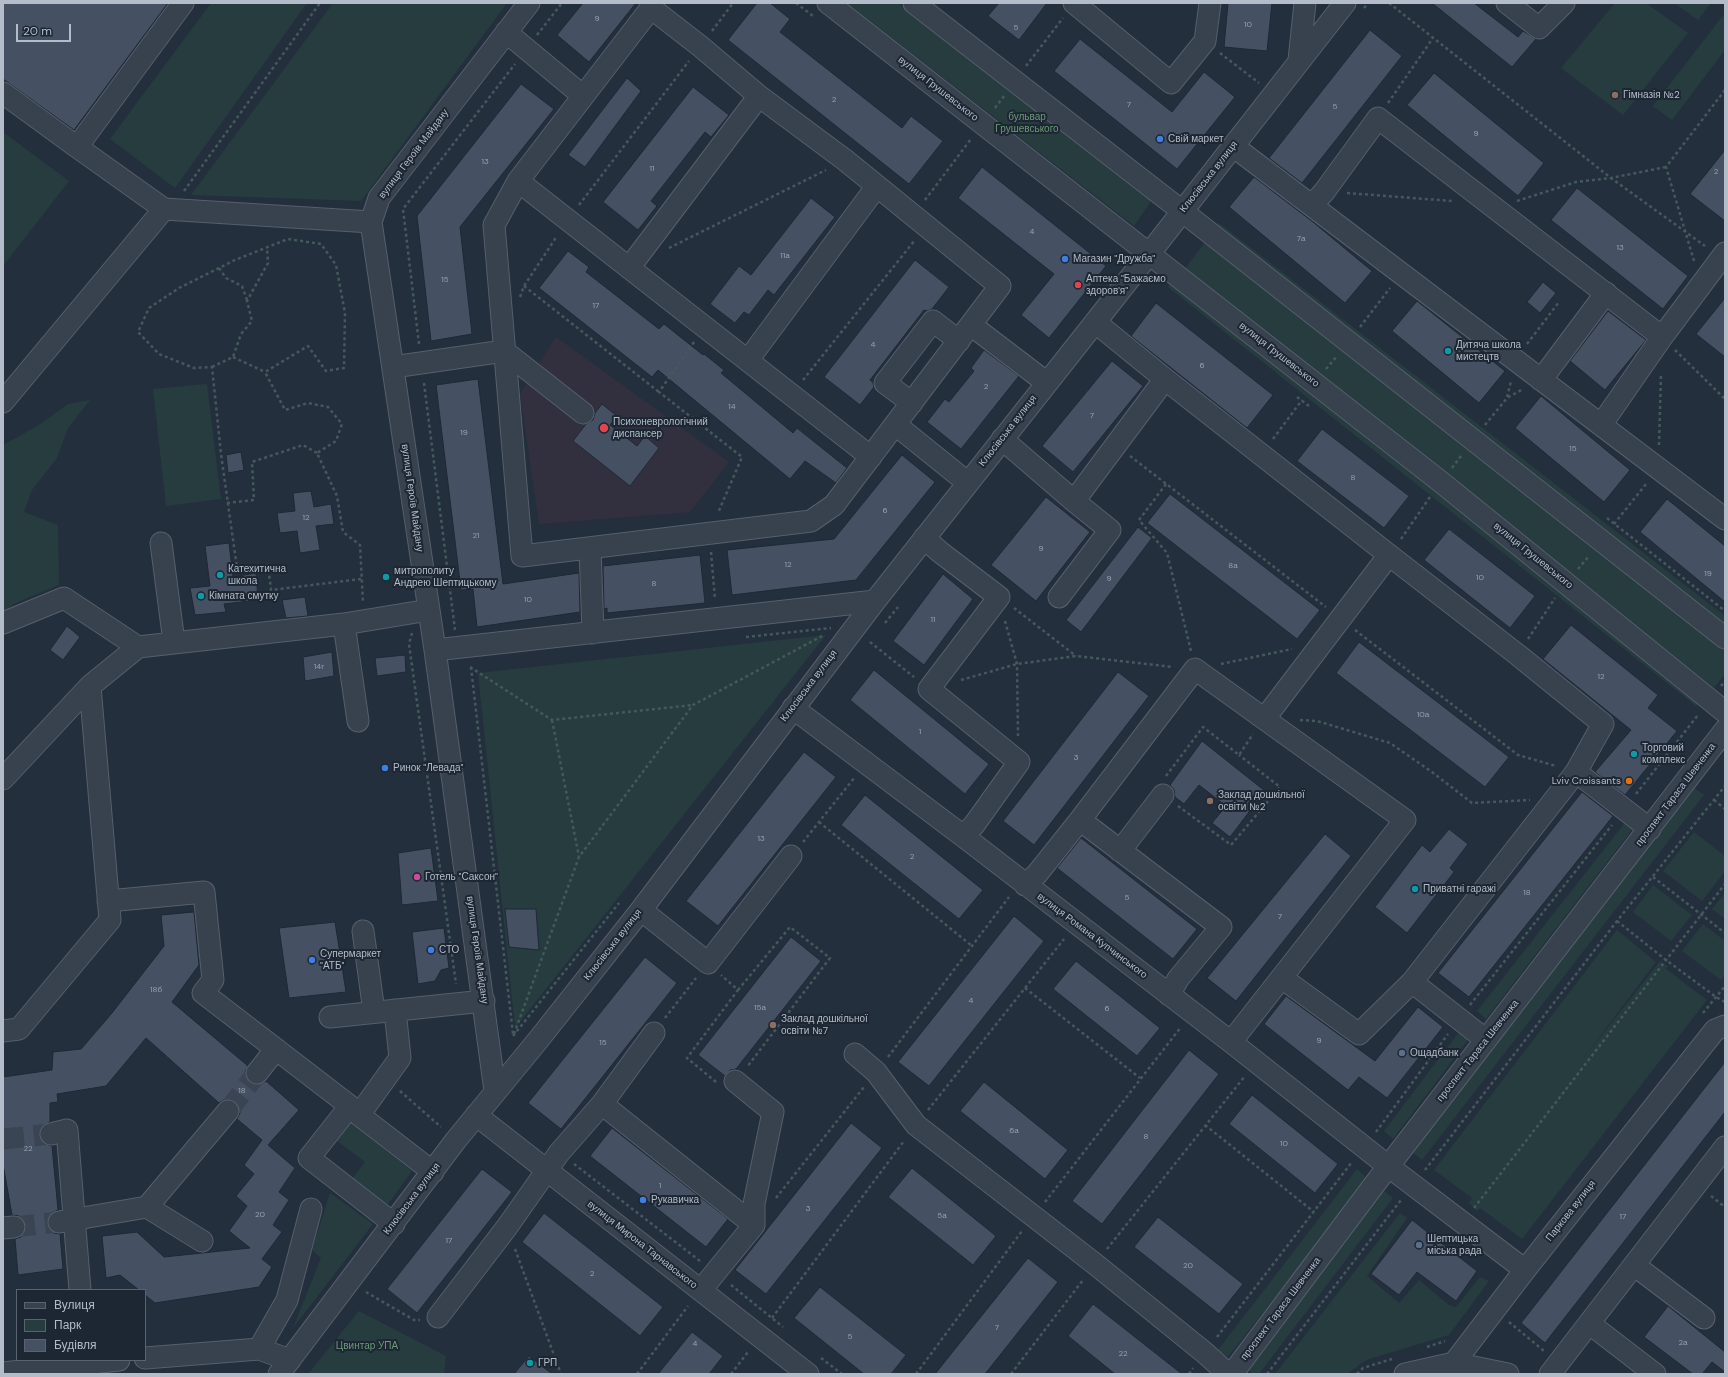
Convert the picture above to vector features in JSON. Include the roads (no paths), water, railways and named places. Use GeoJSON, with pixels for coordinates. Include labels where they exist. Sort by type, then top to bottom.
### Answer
{"type":"FeatureCollection","features":[{"type":"Feature","properties":{"kind":"street"},"geometry":{"type":"LineString","coordinates":[[77,147],[183,3]]}},
{"type":"Feature","properties":{"kind":"street","name":"вулиця Героїв Майдану"},"geometry":{"type":"LineString","coordinates":[[496,1091],[436,650],[371,222],[379,198],[506,32],[530,3]]}},
{"type":"Feature","properties":{"kind":"street","name":"вулиця Грушевського"},"geometry":{"type":"LineString","coordinates":[[828,3],[1441,482],[1725,712]]}},
{"type":"Feature","properties":{"kind":"street"},"geometry":{"type":"LineString","coordinates":[[914,3],[1182,211],[1725,638]]}},
{"type":"Feature","properties":{"kind":"street"},"geometry":{"type":"LineString","coordinates":[[1074,3],[1171,83],[1205,41],[1210,3]]}},
{"type":"Feature","properties":{"kind":"street"},"geometry":{"type":"LineString","coordinates":[[1299,60],[1305,3]]}},
{"type":"Feature","properties":{"kind":"street","name":"Клюсівська вулиця"},"geometry":{"type":"LineString","coordinates":[[284,1367],[394,1224],[456,1140],[539,1039],[641,910],[793,708],[924,538],[1345,3]]}},
{"type":"Feature","properties":{"kind":"street"},"geometry":{"type":"LineString","coordinates":[[1507,3],[1539,28],[1564,3]]}},
{"type":"Feature","properties":{"kind":"street"},"geometry":{"type":"LineString","coordinates":[[651,8],[700,46],[759,96],[846,160],[1000,286],[834,505],[811,520],[522,556],[494,226],[518,181],[583,96],[651,8]]}},
{"type":"Feature","properties":{"kind":"street"},"geometry":{"type":"LineString","coordinates":[[506,32],[583,96]]}},
{"type":"Feature","properties":{"kind":"street"},"geometry":{"type":"LineString","coordinates":[[3,93],[164,209],[371,222]]}},
{"type":"Feature","properties":{"kind":"street"},"geometry":{"type":"LineString","coordinates":[[629,268],[759,96]]}},
{"type":"Feature","properties":{"kind":"street"},"geometry":{"type":"LineString","coordinates":[[1318,198],[1378,118],[1662,337]]}},
{"type":"Feature","properties":{"kind":"street"},"geometry":{"type":"LineString","coordinates":[[1233,146],[1318,198],[1401,274],[1725,519]]}},
{"type":"Feature","properties":{"kind":"street"},"geometry":{"type":"LineString","coordinates":[[518,181],[871,457]]}},
{"type":"Feature","properties":{"kind":"street"},"geometry":{"type":"LineString","coordinates":[[748,360],[877,186]]}},
{"type":"Feature","properties":{"kind":"street"},"geometry":{"type":"LineString","coordinates":[[3,402],[164,209]]}},
{"type":"Feature","properties":{"kind":"street"},"geometry":{"type":"LineString","coordinates":[[1601,425],[1662,337],[1723,255]]}},
{"type":"Feature","properties":{"kind":"street"},"geometry":{"type":"LineString","coordinates":[[1542,380],[1606,293]]}},
{"type":"Feature","properties":{"kind":"street"},"geometry":{"type":"LineString","coordinates":[[912,402],[885,383],[933,321],[959,341]]}},
{"type":"Feature","properties":{"kind":"street"},"geometry":{"type":"LineString","coordinates":[[1095,322],[1165,379],[1518,655],[1603,724],[1576,772],[1412,982],[1359,1034],[1282,978]]}},
{"type":"Feature","properties":{"kind":"street"},"geometry":{"type":"LineString","coordinates":[[971,324],[1047,383]]}},
{"type":"Feature","properties":{"kind":"street"},"geometry":{"type":"LineString","coordinates":[[393,367],[504,351],[583,413]]}},
{"type":"Feature","properties":{"kind":"street"},"geometry":{"type":"LineString","coordinates":[[1074,501],[1165,379]]}},
{"type":"Feature","properties":{"kind":"street"},"geometry":{"type":"LineString","coordinates":[[896,425],[968,483]]}},
{"type":"Feature","properties":{"kind":"street"},"geometry":{"type":"LineString","coordinates":[[1002,439],[1110,530],[1059,597]]}},
{"type":"Feature","properties":{"kind":"street"},"geometry":{"type":"LineString","coordinates":[[924,538],[999,597],[929,689],[1019,762],[974,825],[963,836]]}},
{"type":"Feature","properties":{"kind":"street"},"geometry":{"type":"LineString","coordinates":[[161,543],[174,642]]}},
{"type":"Feature","properties":{"kind":"street"},"geometry":{"type":"LineString","coordinates":[[590,548],[592,633]]}},
{"type":"Feature","properties":{"kind":"street"},"geometry":{"type":"LineString","coordinates":[[1265,718],[1389,555]]}},
{"type":"Feature","properties":{"kind":"street"},"geometry":{"type":"LineString","coordinates":[[3,623],[64,598],[138,647]]}},
{"type":"Feature","properties":{"kind":"street"},"geometry":{"type":"LineString","coordinates":[[436,650],[875,601]]}},
{"type":"Feature","properties":{"kind":"street"},"geometry":{"type":"LineString","coordinates":[[3,779],[90,686],[138,647],[354,623],[429,610]]}},
{"type":"Feature","properties":{"kind":"street"},"geometry":{"type":"LineString","coordinates":[[354,623],[358,721]]}},
{"type":"Feature","properties":{"kind":"street"},"geometry":{"type":"LineString","coordinates":[[1025,885],[1037,874],[1080,820],[1195,669],[1406,820],[1231,1042]]}},
{"type":"Feature","properties":{"kind":"street"},"geometry":{"type":"LineString","coordinates":[[3,1031],[19,1029],[110,920],[90,686]]}},
{"type":"Feature","properties":{"kind":"street","name":"вулиця Романа Купчинського"},"geometry":{"type":"LineString","coordinates":[[793,708],[963,836],[1231,1042],[1388,1166],[1422,1181],[1461,1222],[1525,1270]]}},
{"type":"Feature","properties":{"kind":"street","name":"проспект Тараса Шевченка"},"geometry":{"type":"LineString","coordinates":[[1232,1374],[1388,1166],[1650,829],[1725,730]]}},
{"type":"Feature","properties":{"kind":"street"},"geometry":{"type":"LineString","coordinates":[[1576,772],[1650,829]]}},
{"type":"Feature","properties":{"kind":"street"},"geometry":{"type":"LineString","coordinates":[[1120,851],[1163,795]]}},
{"type":"Feature","properties":{"kind":"street"},"geometry":{"type":"LineString","coordinates":[[1080,820],[1221,927],[1178,979],[1169,995]]}},
{"type":"Feature","properties":{"kind":"street"},"geometry":{"type":"LineString","coordinates":[[641,910],[708,963],[791,856]]}},
{"type":"Feature","properties":{"kind":"street"},"geometry":{"type":"LineString","coordinates":[[108,901],[204,892],[213,980],[203,993],[350,1106],[309,1158],[394,1224]]}},
{"type":"Feature","properties":{"kind":"street"},"geometry":{"type":"LineString","coordinates":[[363,931],[374,1012]]}},
{"type":"Feature","properties":{"kind":"street"},"geometry":{"type":"LineString","coordinates":[[1412,982],[1486,1040]]}},
{"type":"Feature","properties":{"kind":"street"},"geometry":{"type":"LineString","coordinates":[[330,1017],[484,1001]]}},
{"type":"Feature","properties":{"kind":"street"},"geometry":{"type":"LineString","coordinates":[[395,1010],[400,1058],[359,1115],[433,1172]]}},
{"type":"Feature","properties":{"kind":"street","name":"Паркова вулиця"},"geometry":{"type":"LineString","coordinates":[[1454,1363],[1525,1270],[1715,1030],[1725,1026]]}},
{"type":"Feature","properties":{"kind":"street"},"geometry":{"type":"LineString","coordinates":[[438,1317],[507,1227],[559,1152],[602,1104],[654,1033]]}},
{"type":"Feature","properties":{"kind":"street"},"geometry":{"type":"LineString","coordinates":[[257,1073],[276,1050]]}},
{"type":"Feature","properties":{"kind":"street"},"geometry":{"type":"LineString","coordinates":[[855,1054],[876,1072],[916,1125],[1095,1264],[1205,1353],[1228,1374]]}},
{"type":"Feature","properties":{"kind":"street"},"geometry":{"type":"LineString","coordinates":[[701,1290],[754,1225],[754,1204],[773,1112],[735,1081]]}},
{"type":"Feature","properties":{"kind":"street"},"geometry":{"type":"LineString","coordinates":[[602,1104],[754,1225]]}},
{"type":"Feature","properties":{"kind":"street"},"geometry":{"type":"LineString","coordinates":[[66,1221],[147,1207],[228,1111]]}},
{"type":"Feature","properties":{"kind":"street","name":"вулиця Мирона Тарнавського"},"geometry":{"type":"LineString","coordinates":[[476,1115],[808,1374]]}},
{"type":"Feature","properties":{"kind":"street"},"geometry":{"type":"LineString","coordinates":[[51,1134],[67,1130],[66,1221],[80,1289]]}},
{"type":"Feature","properties":{"kind":"street"},"geometry":{"type":"LineString","coordinates":[[1550,1374],[1725,1147]]}},
{"type":"Feature","properties":{"kind":"street"},"geometry":{"type":"LineString","coordinates":[[147,1207],[202,1241]]}},
{"type":"Feature","properties":{"kind":"street"},"geometry":{"type":"LineString","coordinates":[[259,1349],[287,1300],[311,1208]]}},
{"type":"Feature","properties":{"kind":"street"},"geometry":{"type":"LineString","coordinates":[[1634,1265],[1704,1318]]}},
{"type":"Feature","properties":{"kind":"street"},"geometry":{"type":"LineString","coordinates":[[1590,1324],[1655,1374]]}},
{"type":"Feature","properties":{"kind":"street"},"geometry":{"type":"LineString","coordinates":[[146,1358],[259,1349],[284,1367]]}},
{"type":"Feature","properties":{"kind":"street"},"geometry":{"type":"LineString","coordinates":[[3,1373],[87,1361]]}},
{"type":"Feature","properties":{"kind":"street"},"geometry":{"type":"LineString","coordinates":[[1399,1366],[1454,1363],[1508,1374]]}},
{"type":"Feature","properties":{"kind":"tunnel"},"geometry":{"type":"LineString","coordinates":[[228,1111],[257,1073]]}},
{"type":"Feature","properties":{"kind":"tunnel"},"geometry":{"type":"LineString","coordinates":[[3,1139],[51,1134]]}},
{"type":"Feature","properties":{"kind":"tunnel"},"geometry":{"type":"LineString","coordinates":[[14,1227],[59,1222]]}},
{"type":"Feature","properties":{"kind":"place","name":"Гімназія №2"},"geometry":{"type":"Point","coordinates":[1615,95]}},
{"type":"Feature","properties":{"kind":"place","name":"Свiй маркет"},"geometry":{"type":"Point","coordinates":[1160,139]}},
{"type":"Feature","properties":{"kind":"place","name":"Магазин \"Дружба\""},"geometry":{"type":"Point","coordinates":[1065,259]}},
{"type":"Feature","properties":{"kind":"place","name":"Аптека \"Бажаємо здоров'я\""},"geometry":{"type":"Point","coordinates":[1078,285]}},
{"type":"Feature","properties":{"kind":"place","name":"Дитяча школа мистецтв"},"geometry":{"type":"Point","coordinates":[1448,351]}},
{"type":"Feature","properties":{"kind":"place","name":"Психоневрологічний диспансер"},"geometry":{"type":"Point","coordinates":[604,428]}},
{"type":"Feature","properties":{"kind":"place","name":"Катехитична школа"},"geometry":{"type":"Point","coordinates":[220,575]}},
{"type":"Feature","properties":{"kind":"place","name":"митрополиту Андрею Шептицькому"},"geometry":{"type":"Point","coordinates":[386,577]}},
{"type":"Feature","properties":{"kind":"place","name":"Кімната смутку"},"geometry":{"type":"Point","coordinates":[201,596]}},
{"type":"Feature","properties":{"kind":"place","name":"Торговий комплекс"},"geometry":{"type":"Point","coordinates":[1634,754]}},
{"type":"Feature","properties":{"kind":"place","name":"Ринок \"Левада\""},"geometry":{"type":"Point","coordinates":[385,768]}},
{"type":"Feature","properties":{"kind":"place","name":"Lviv Croissants"},"geometry":{"type":"Point","coordinates":[1629,781]}},
{"type":"Feature","properties":{"kind":"place","name":"Заклад дошкільної освіти №2"},"geometry":{"type":"Point","coordinates":[1210,801]}},
{"type":"Feature","properties":{"kind":"place","name":"Готель \"Саксон\""},"geometry":{"type":"Point","coordinates":[417,877]}},
{"type":"Feature","properties":{"kind":"place","name":"Приватні гаражі"},"geometry":{"type":"Point","coordinates":[1415,889]}},
{"type":"Feature","properties":{"kind":"place","name":"СТО"},"geometry":{"type":"Point","coordinates":[431,950]}},
{"type":"Feature","properties":{"kind":"place","name":"Супермаркет \"АТБ\""},"geometry":{"type":"Point","coordinates":[312,960]}},
{"type":"Feature","properties":{"kind":"place","name":"Заклад дошкільної освіти №7"},"geometry":{"type":"Point","coordinates":[773,1025]}},
{"type":"Feature","properties":{"kind":"place","name":"Ощадбанк"},"geometry":{"type":"Point","coordinates":[1402,1053]}},
{"type":"Feature","properties":{"kind":"place","name":"Рукавичка"},"geometry":{"type":"Point","coordinates":[643,1200]}},
{"type":"Feature","properties":{"kind":"place","name":"Шептицька міська рада"},"geometry":{"type":"Point","coordinates":[1419,1245]}},
{"type":"Feature","properties":{"kind":"place","name":"ГРП"},"geometry":{"type":"Point","coordinates":[530,1363]}},
{"type":"Feature","properties":{"kind":"park label","name":"бульвар Грушевського"},"geometry":{"type":"Point","coordinates":[1027,122]}},
{"type":"Feature","properties":{"kind":"park label","name":"Цвинтар УПА"},"geometry":{"type":"Point","coordinates":[367,1346]}}]}
